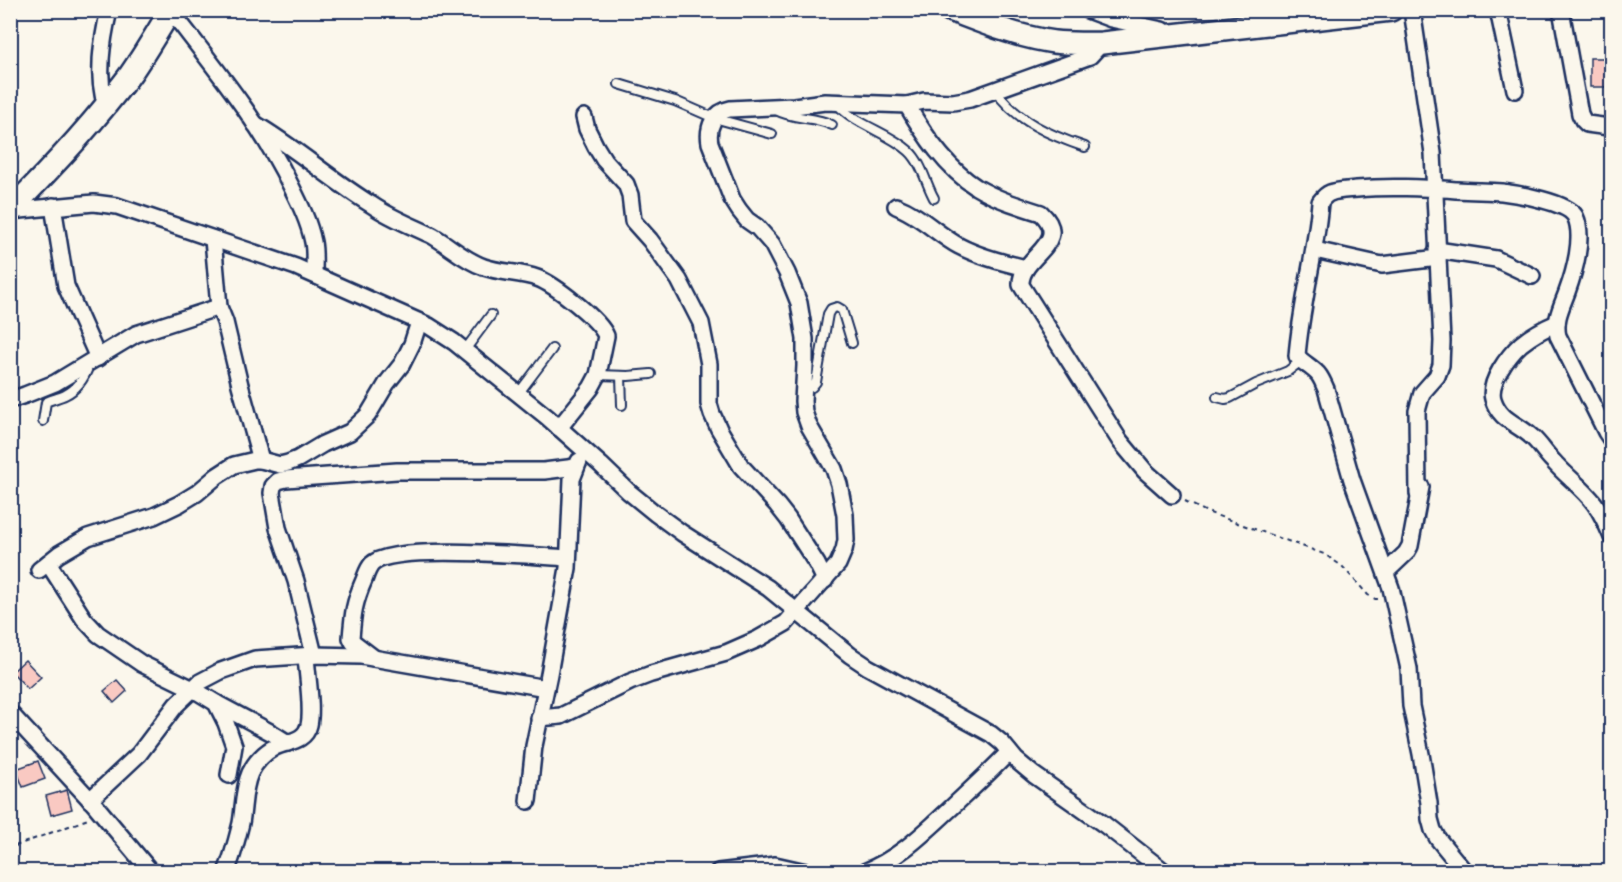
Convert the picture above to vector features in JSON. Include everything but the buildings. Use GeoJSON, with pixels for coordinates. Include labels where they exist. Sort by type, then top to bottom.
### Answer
{"type":"FeatureCollection","features":[{"type":"Feature","properties":{"kind":"street"},"geometry":{"type":"LineString","coordinates":[[106,105],[101,71],[109,10]]}},
{"type":"Feature","properties":{"kind":"street"},"geometry":{"type":"LineString","coordinates":[[950,10],[1004,30],[1055,42],[1102,44],[1391,10]]}},
{"type":"Feature","properties":{"kind":"street"},"geometry":{"type":"LineString","coordinates":[[1087,10],[1111,19],[1162,30],[1171,36]]}},
{"type":"Feature","properties":{"kind":"street"},"geometry":{"type":"LineString","coordinates":[[1412,10],[1432,153],[1442,332],[1441,365],[1437,376],[1422,393],[1417,411],[1418,494]]}},
{"type":"Feature","properties":{"kind":"street"},"geometry":{"type":"LineString","coordinates":[[1498,10],[1515,90]]}},
{"type":"Feature","properties":{"kind":"street"},"geometry":{"type":"LineString","coordinates":[[1561,10],[1580,114],[1587,124],[1603,125],[1611,130]]}},
{"type":"Feature","properties":{"kind":"street"},"geometry":{"type":"LineString","coordinates":[[10,210],[57,162],[106,105],[131,74],[171,11],[241,102],[273,151],[303,209],[314,244],[314,274]]}},
{"type":"Feature","properties":{"kind":"street"},"geometry":{"type":"LineString","coordinates":[[539,718],[561,716],[630,682],[734,650],[777,629],[786,623],[825,580],[838,564],[844,550],[846,528],[839,484],[834,469],[809,426],[804,412],[805,339],[799,303],[788,273],[772,244],[757,227],[747,220],[732,199],[708,134],[714,118],[719,113],[730,109],[771,108],[835,101],[907,105],[924,101],[953,102],[970,99],[1090,56],[1102,44]]}},
{"type":"Feature","properties":{"kind":"street"},"geometry":{"type":"LineString","coordinates":[[907,105],[933,146],[964,178],[988,193],[1041,213],[1047,219],[1051,225],[1050,238],[1020,277],[1021,285],[1120,441],[1144,471],[1172,495]]}},
{"type":"Feature","properties":{"kind":"street"},"geometry":{"type":"LineString","coordinates":[[584,117],[587,129],[604,160],[626,184],[630,195],[633,220],[679,280],[701,323],[709,364],[709,404],[719,429],[741,466],[788,519],[825,580]]}},
{"type":"Feature","properties":{"kind":"street"},"geometry":{"type":"LineString","coordinates":[[255,124],[301,154],[370,205],[432,236],[483,267],[536,277],[555,287],[596,319],[606,336],[598,375],[591,388],[559,428]]}},
{"type":"Feature","properties":{"kind":"street"},"geometry":{"type":"LineString","coordinates":[[1465,872],[1433,830],[1411,706],[1409,669],[1393,596],[1356,491],[1326,389],[1315,370],[1301,361],[1298,356],[1304,300],[1315,250],[1320,202],[1331,192],[1416,188],[1503,192],[1568,210],[1574,216],[1578,226],[1579,238],[1571,282],[1557,322],[1558,336],[1611,441]]}},
{"type":"Feature","properties":{"kind":"street"},"geometry":{"type":"LineString","coordinates":[[10,210],[94,203],[117,206],[314,274],[419,322],[454,342],[518,393],[656,514],[768,588],[868,667],[991,734],[1034,775],[1105,825],[1165,872]]}},
{"type":"Feature","properties":{"kind":"street"},"geometry":{"type":"LineString","coordinates":[[53,206],[66,286],[94,360]]}},
{"type":"Feature","properties":{"kind":"street"},"geometry":{"type":"LineString","coordinates":[[896,206],[914,215],[958,246],[1026,268]]}},
{"type":"Feature","properties":{"kind":"street"},"geometry":{"type":"LineString","coordinates":[[213,239],[219,307],[225,322],[261,460]]}},
{"type":"Feature","properties":{"kind":"street"},"geometry":{"type":"LineString","coordinates":[[1315,250],[1382,265],[1438,254],[1496,259],[1532,276]]}},
{"type":"Feature","properties":{"kind":"street"},"geometry":{"type":"LineString","coordinates":[[10,400],[55,383],[136,333],[219,307]]}},
{"type":"Feature","properties":{"kind":"street"},"geometry":{"type":"LineString","coordinates":[[288,743],[193,689],[142,664],[98,634],[43,566],[88,537],[154,516],[180,504],[234,465],[261,460],[279,465],[288,463],[350,432],[368,415],[387,383],[402,364],[419,322]]}},
{"type":"Feature","properties":{"kind":"street"},"geometry":{"type":"LineString","coordinates":[[1557,322],[1544,328],[1513,353],[1499,371],[1493,387],[1493,399],[1507,421],[1534,439],[1551,460],[1588,496],[1599,511],[1611,537]]}},
{"type":"Feature","properties":{"kind":"street"},"geometry":{"type":"LineString","coordinates":[[528,801],[534,746],[561,609],[568,558],[572,480],[585,451]]}},
{"type":"Feature","properties":{"kind":"street"},"geometry":{"type":"LineString","coordinates":[[1386,572],[1410,546],[1418,494],[1427,459]]}},
{"type":"Feature","properties":{"kind":"street"},"geometry":{"type":"LineString","coordinates":[[226,872],[236,844],[246,785],[252,770],[259,759],[270,750],[300,738],[309,726],[310,656],[296,581],[278,528],[272,493],[273,486],[286,478],[397,471],[558,470],[576,467]]}},
{"type":"Feature","properties":{"kind":"street"},"geometry":{"type":"LineString","coordinates":[[374,658],[351,638],[353,609],[357,597],[372,564],[379,560],[390,556],[451,551],[568,558]]}},
{"type":"Feature","properties":{"kind":"street"},"geometry":{"type":"LineString","coordinates":[[90,800],[139,754],[176,705],[200,682],[221,671],[255,659],[310,656],[374,658],[546,688]]}},
{"type":"Feature","properties":{"kind":"street"},"geometry":{"type":"LineString","coordinates":[[216,703],[234,746],[229,775]]}},
{"type":"Feature","properties":{"kind":"street"},"geometry":{"type":"LineString","coordinates":[[10,713],[102,813],[151,872]]}},
{"type":"Feature","properties":{"kind":"street"},"geometry":{"type":"LineString","coordinates":[[864,872],[898,854],[917,840],[1009,752]]}},
{"type":"Feature","properties":{"kind":"street"},"geometry":{"type":"LineString","coordinates":[[718,872],[775,865],[806,872]]}},
{"type":"Feature","properties":{"kind":"lane"},"geometry":{"type":"LineString","coordinates":[[619,84],[675,101],[714,118],[772,135]]}},
{"type":"Feature","properties":{"kind":"lane"},"geometry":{"type":"LineString","coordinates":[[996,91],[1014,111],[1029,122],[1085,147]]}},
{"type":"Feature","properties":{"kind":"lane"},"geometry":{"type":"LineString","coordinates":[[835,101],[849,114],[899,143],[911,153],[934,198]]}},
{"type":"Feature","properties":{"kind":"lane"},"geometry":{"type":"LineString","coordinates":[[771,108],[794,117],[823,120],[832,125]]}},
{"type":"Feature","properties":{"kind":"lane"},"geometry":{"type":"LineString","coordinates":[[803,389],[812,387],[816,382],[829,311],[834,308],[842,310],[852,343]]}},
{"type":"Feature","properties":{"kind":"lane"},"geometry":{"type":"LineString","coordinates":[[465,351],[491,315]]}},
{"type":"Feature","properties":{"kind":"lane"},"geometry":{"type":"LineString","coordinates":[[518,393],[552,349]]}},
{"type":"Feature","properties":{"kind":"lane"},"geometry":{"type":"LineString","coordinates":[[43,422],[46,402],[64,396],[77,386],[94,360]]}},
{"type":"Feature","properties":{"kind":"lane"},"geometry":{"type":"LineString","coordinates":[[1217,397],[1230,398],[1288,371],[1301,361]]}},
{"type":"Feature","properties":{"kind":"lane"},"geometry":{"type":"LineString","coordinates":[[598,375],[651,374]]}},
{"type":"Feature","properties":{"kind":"lane"},"geometry":{"type":"LineString","coordinates":[[621,376],[622,405]]}},
{"type":"Feature","properties":{"kind":"path"},"geometry":{"type":"LineString","coordinates":[[1172,495],[1207,512],[1324,555],[1342,566],[1371,597],[1378,599],[1393,596]]}},
{"type":"Feature","properties":{"kind":"path"},"geometry":{"type":"LineString","coordinates":[[15,846],[102,813]]}}]}
